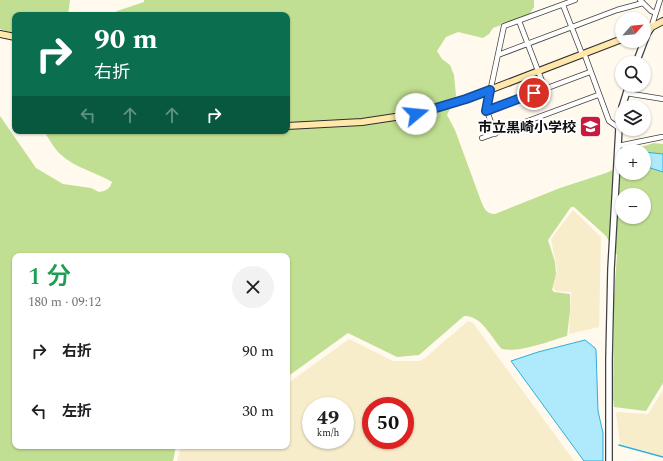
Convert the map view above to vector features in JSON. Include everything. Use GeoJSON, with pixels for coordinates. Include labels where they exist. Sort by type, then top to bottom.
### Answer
{"type":"FeatureCollection","features":[{"type":"Feature","properties":{"kind":"main road"},"geometry":{"type":"LineString","coordinates":[[651,28],[663,21]]}},
{"type":"Feature","properties":{"kind":"main road"},"geometry":{"type":"LineString","coordinates":[[0,34],[12,36]]}},
{"type":"Feature","properties":{"kind":"main road"},"geometry":{"type":"LineString","coordinates":[[290,126],[362,122],[416,114],[466,99],[615,42]]}},
{"type":"Feature","properties":{"kind":"street"},"geometry":{"type":"LineString","coordinates":[[495,134],[486,111],[504,26],[575,0]]}},
{"type":"Feature","properties":{"kind":"street"},"geometry":{"type":"LineString","coordinates":[[651,28],[660,0]]}},
{"type":"Feature","properties":{"kind":"street"},"geometry":{"type":"LineString","coordinates":[[498,54],[642,2],[651,11],[656,13]]}},
{"type":"Feature","properties":{"kind":"street"},"geometry":{"type":"LineString","coordinates":[[563,5],[609,121],[615,125]]}},
{"type":"Feature","properties":{"kind":"street"},"geometry":{"type":"LineString","coordinates":[[519,20],[545,89]]}},
{"type":"Feature","properties":{"kind":"street"},"geometry":{"type":"LineString","coordinates":[[487,111],[590,72]]}},
{"type":"Feature","properties":{"kind":"street"},"geometry":{"type":"LineString","coordinates":[[624,100],[626,93],[663,99]]}},
{"type":"Feature","properties":{"kind":"street"},"geometry":{"type":"LineString","coordinates":[[482,138],[598,94]]}},
{"type":"Feature","properties":{"kind":"street"},"geometry":{"type":"LineString","coordinates":[[628,144],[662,137],[663,131]]}},
{"type":"Feature","properties":{"kind":"street"},"geometry":{"type":"LineString","coordinates":[[609,461],[608,359],[616,180]]}},
{"type":"Feature","properties":{"kind":"shaded area"},"geometry":{"type":"Polygon","coordinates":[[[573,210],[601,237],[599,327],[569,334],[571,292],[556,291],[553,288],[557,269],[551,239],[573,210]]]}},
{"type":"Feature","properties":{"kind":"shaded area"},"geometry":{"type":"Polygon","coordinates":[[[468,321],[473,323],[574,461],[177,461],[180,449],[290,449],[290,382],[349,339],[393,361],[420,361],[468,321]]]}},
{"type":"Feature","properties":{"kind":"shaded area"},"geometry":{"type":"Polygon","coordinates":[[[663,390],[663,456],[620,444],[616,413],[648,414],[663,390]]]}},
{"type":"Feature","properties":{"kind":"green space"},"geometry":{"type":"Polygon","coordinates":[[[0,0],[70,0],[68,12],[12,12],[12,33],[0,29],[0,0]]]}},
{"type":"Feature","properties":{"kind":"green space"},"geometry":{"type":"Polygon","coordinates":[[[144,0],[534,0],[534,7],[529,15],[493,28],[489,34],[483,38],[458,32],[446,37],[437,51],[442,59],[450,65],[454,75],[456,96],[447,115],[455,130],[483,206],[487,212],[492,214],[615,169],[615,180],[651,180],[651,144],[654,143],[663,144],[663,383],[646,411],[614,407],[614,296],[617,255],[606,236],[574,207],[571,207],[548,240],[555,262],[556,274],[552,290],[554,292],[570,294],[570,311],[567,336],[526,348],[509,350],[502,349],[481,323],[476,319],[464,316],[419,355],[397,357],[348,333],[290,375],[290,253],[12,253],[12,449],[175,449],[173,461],[0,461],[0,116],[36,168],[63,184],[91,188],[99,192],[107,189],[112,182],[66,159],[56,149],[46,134],[290,134],[290,12],[116,12],[144,2],[144,0]]]}},
{"type":"Feature","properties":{"kind":"water"},"geometry":{"type":"Polygon","coordinates":[[[651,153],[663,154],[663,172],[651,168],[651,153]]]}},
{"type":"Feature","properties":{"kind":"water"},"geometry":{"type":"Polygon","coordinates":[[[585,340],[596,350],[598,411],[603,433],[603,461],[584,461],[511,361],[538,352],[585,340]]]}},
{"type":"Feature","properties":{"kind":"waterway"},"geometry":{"type":"LineString","coordinates":[[619,445],[663,457]]}},
{"type":"Feature","properties":{"kind":"place","name":"市立黒崎小学校"},"geometry":{"type":"Point","coordinates":[591,127]}},
{"type":"Feature","properties":{"kind":"route"},"geometry":{"type":"LineString","coordinates":[[416,114],[490,90],[486,111],[534,93]]}}]}
